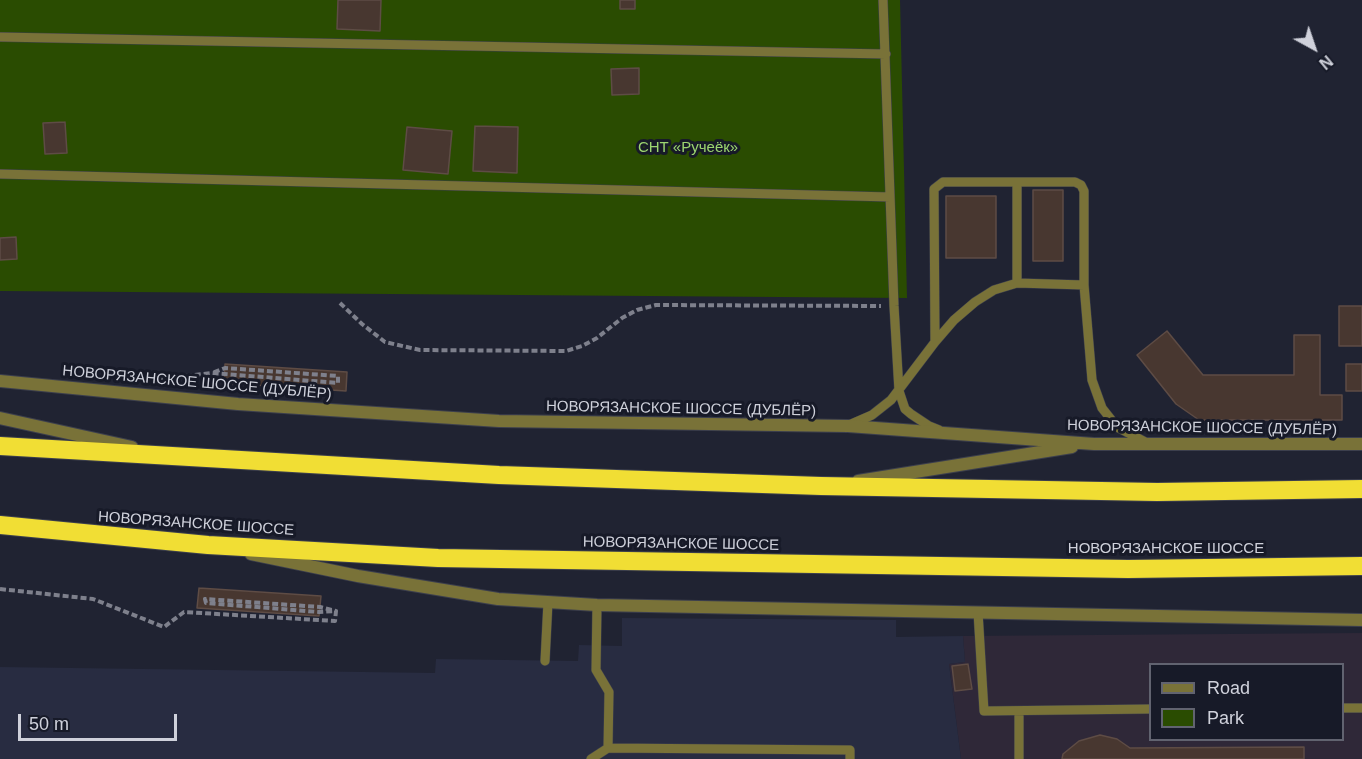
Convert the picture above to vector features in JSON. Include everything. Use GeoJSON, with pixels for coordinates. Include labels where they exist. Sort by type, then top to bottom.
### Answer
{"type":"FeatureCollection","features":[{"type":"Feature","properties":{"kind":"highway"},"geometry":{"type":"LineString","coordinates":[[0,446],[499,475],[821,486],[1157,492],[1362,489]]}},
{"type":"Feature","properties":{"kind":"highway","name":"НОВОРЯЗАНСКОЕ ШОССЕ"},"geometry":{"type":"LineString","coordinates":[[0,525],[208,545],[438,558],[1128,569],[1362,566]]}},
{"type":"Feature","properties":{"kind":"street","name":"НОВОРЯЗАНСКОЕ ШОССЕ (ДУБЛЁР)"},"geometry":{"type":"LineString","coordinates":[[0,381],[238,404],[499,422],[848,426],[1094,444],[1362,444]]}},
{"type":"Feature","properties":{"kind":"street"},"geometry":{"type":"LineString","coordinates":[[0,418],[183,458]]}},
{"type":"Feature","properties":{"kind":"street"},"geometry":{"type":"LineString","coordinates":[[821,486],[1094,444]]}},
{"type":"Feature","properties":{"kind":"street"},"geometry":{"type":"LineString","coordinates":[[208,545],[358,576],[498,599],[597,605],[1362,620]]}},
{"type":"Feature","properties":{"kind":"lane"},"geometry":{"type":"LineString","coordinates":[[883,0],[898,391],[905,409],[910,414],[929,426],[950,433]]}},
{"type":"Feature","properties":{"kind":"lane"},"geometry":{"type":"LineString","coordinates":[[0,37],[886,54]]}},
{"type":"Feature","properties":{"kind":"lane"},"geometry":{"type":"LineString","coordinates":[[0,174],[890,197]]}},
{"type":"Feature","properties":{"kind":"lane"},"geometry":{"type":"LineString","coordinates":[[935,342],[934,189],[943,182],[1075,182],[1081,185],[1084,191],[1084,285],[1092,380],[1102,408],[1117,427],[1151,445]]}},
{"type":"Feature","properties":{"kind":"lane"},"geometry":{"type":"LineString","coordinates":[[1017,182],[1017,284]]}},
{"type":"Feature","properties":{"kind":"lane"},"geometry":{"type":"LineString","coordinates":[[848,426],[883,407],[954,320],[994,290],[1017,284],[1084,285]]}},
{"type":"Feature","properties":{"kind":"lane"},"geometry":{"type":"LineString","coordinates":[[545,661],[548,602]]}},
{"type":"Feature","properties":{"kind":"lane"},"geometry":{"type":"LineString","coordinates":[[597,605],[596,670],[609,692],[609,748]]}},
{"type":"Feature","properties":{"kind":"lane"},"geometry":{"type":"LineString","coordinates":[[978,612],[984,711],[1149,709]]}},
{"type":"Feature","properties":{"kind":"lane"},"geometry":{"type":"LineString","coordinates":[[1344,708],[1362,708]]}},
{"type":"Feature","properties":{"kind":"lane"},"geometry":{"type":"LineString","coordinates":[[1019,711],[1019,759]]}},
{"type":"Feature","properties":{"kind":"lane"},"geometry":{"type":"LineString","coordinates":[[591,759],[609,748],[850,750],[850,759]]}},
{"type":"Feature","properties":{"kind":"path"},"geometry":{"type":"LineString","coordinates":[[340,303],[385,342],[420,350],[566,351],[597,338],[622,318],[637,310],[656,305],[894,306]]}},
{"type":"Feature","properties":{"kind":"path"},"geometry":{"type":"LineString","coordinates":[[212,373],[225,368],[338,376],[338,382],[224,375]]}},
{"type":"Feature","properties":{"kind":"path"},"geometry":{"type":"LineString","coordinates":[[0,589],[93,599],[164,627],[184,612],[335,621],[336,611]]}},
{"type":"Feature","properties":{"kind":"path"},"geometry":{"type":"LineString","coordinates":[[205,599],[320,607],[336,611],[320,612],[206,603],[205,599]]}},
{"type":"Feature","properties":{"kind":"shaded area"},"geometry":{"type":"Polygon","coordinates":[[[622,618],[896,620],[896,637],[963,636],[965,662],[949,664],[961,759],[0,759],[0,667],[435,673],[436,659],[578,661],[579,645],[622,646],[622,618]]]}},
{"type":"Feature","properties":{"kind":"shaded area"},"geometry":{"type":"Polygon","coordinates":[[[1362,633],[1362,759],[961,759],[949,664],[965,662],[963,636],[1362,633]]]}},
{"type":"Feature","properties":{"kind":"green space","name":"СНТ «Ручеёк»"},"geometry":{"type":"Polygon","coordinates":[[[0,0],[900,0],[907,298],[0,291],[0,0]]]}},
{"type":"Feature","properties":{"kind":"building"},"geometry":{"type":"Polygon","coordinates":[[[338,0],[381,0],[380,31],[337,29],[338,0]]]}},
{"type":"Feature","properties":{"kind":"building"},"geometry":{"type":"Polygon","coordinates":[[[620,0],[635,0],[635,9],[620,9],[620,0]]]}},
{"type":"Feature","properties":{"kind":"building"},"geometry":{"type":"Polygon","coordinates":[[[639,68],[639,94],[612,95],[611,69],[639,68]]]}},
{"type":"Feature","properties":{"kind":"building"},"geometry":{"type":"Polygon","coordinates":[[[65,122],[67,153],[45,154],[43,123],[65,122]]]}},
{"type":"Feature","properties":{"kind":"building"},"geometry":{"type":"Polygon","coordinates":[[[475,126],[518,127],[517,173],[473,171],[475,126]]]}},
{"type":"Feature","properties":{"kind":"building"},"geometry":{"type":"Polygon","coordinates":[[[407,127],[452,131],[448,174],[403,170],[407,127]]]}},
{"type":"Feature","properties":{"kind":"building"},"geometry":{"type":"Polygon","coordinates":[[[1033,190],[1063,190],[1063,261],[1033,261],[1033,190]]]}},
{"type":"Feature","properties":{"kind":"building"},"geometry":{"type":"Polygon","coordinates":[[[946,196],[996,196],[996,258],[946,258],[946,196]]]}},
{"type":"Feature","properties":{"kind":"building"},"geometry":{"type":"Polygon","coordinates":[[[16,237],[17,259],[0,260],[0,238],[16,237]]]}},
{"type":"Feature","properties":{"kind":"building"},"geometry":{"type":"Polygon","coordinates":[[[1339,306],[1362,306],[1362,346],[1339,346],[1339,306]]]}},
{"type":"Feature","properties":{"kind":"building"},"geometry":{"type":"Polygon","coordinates":[[[1167,331],[1203,375],[1294,375],[1294,335],[1320,335],[1320,395],[1342,395],[1342,420],[1199,420],[1176,404],[1137,355],[1167,331]]]}},
{"type":"Feature","properties":{"kind":"building"},"geometry":{"type":"Polygon","coordinates":[[[225,364],[347,372],[346,391],[224,383],[225,364]]]}},
{"type":"Feature","properties":{"kind":"building"},"geometry":{"type":"Polygon","coordinates":[[[1346,364],[1362,364],[1362,391],[1346,391],[1346,364]]]}},
{"type":"Feature","properties":{"kind":"building"},"geometry":{"type":"Polygon","coordinates":[[[199,588],[321,596],[319,616],[197,608],[199,588]]]}},
{"type":"Feature","properties":{"kind":"building"},"geometry":{"type":"Polygon","coordinates":[[[968,664],[972,689],[955,691],[952,666],[968,664]]]}},
{"type":"Feature","properties":{"kind":"building"},"geometry":{"type":"Polygon","coordinates":[[[1100,735],[1117,739],[1130,748],[1304,747],[1304,759],[1062,759],[1063,754],[1079,741],[1100,735]]]}}]}
